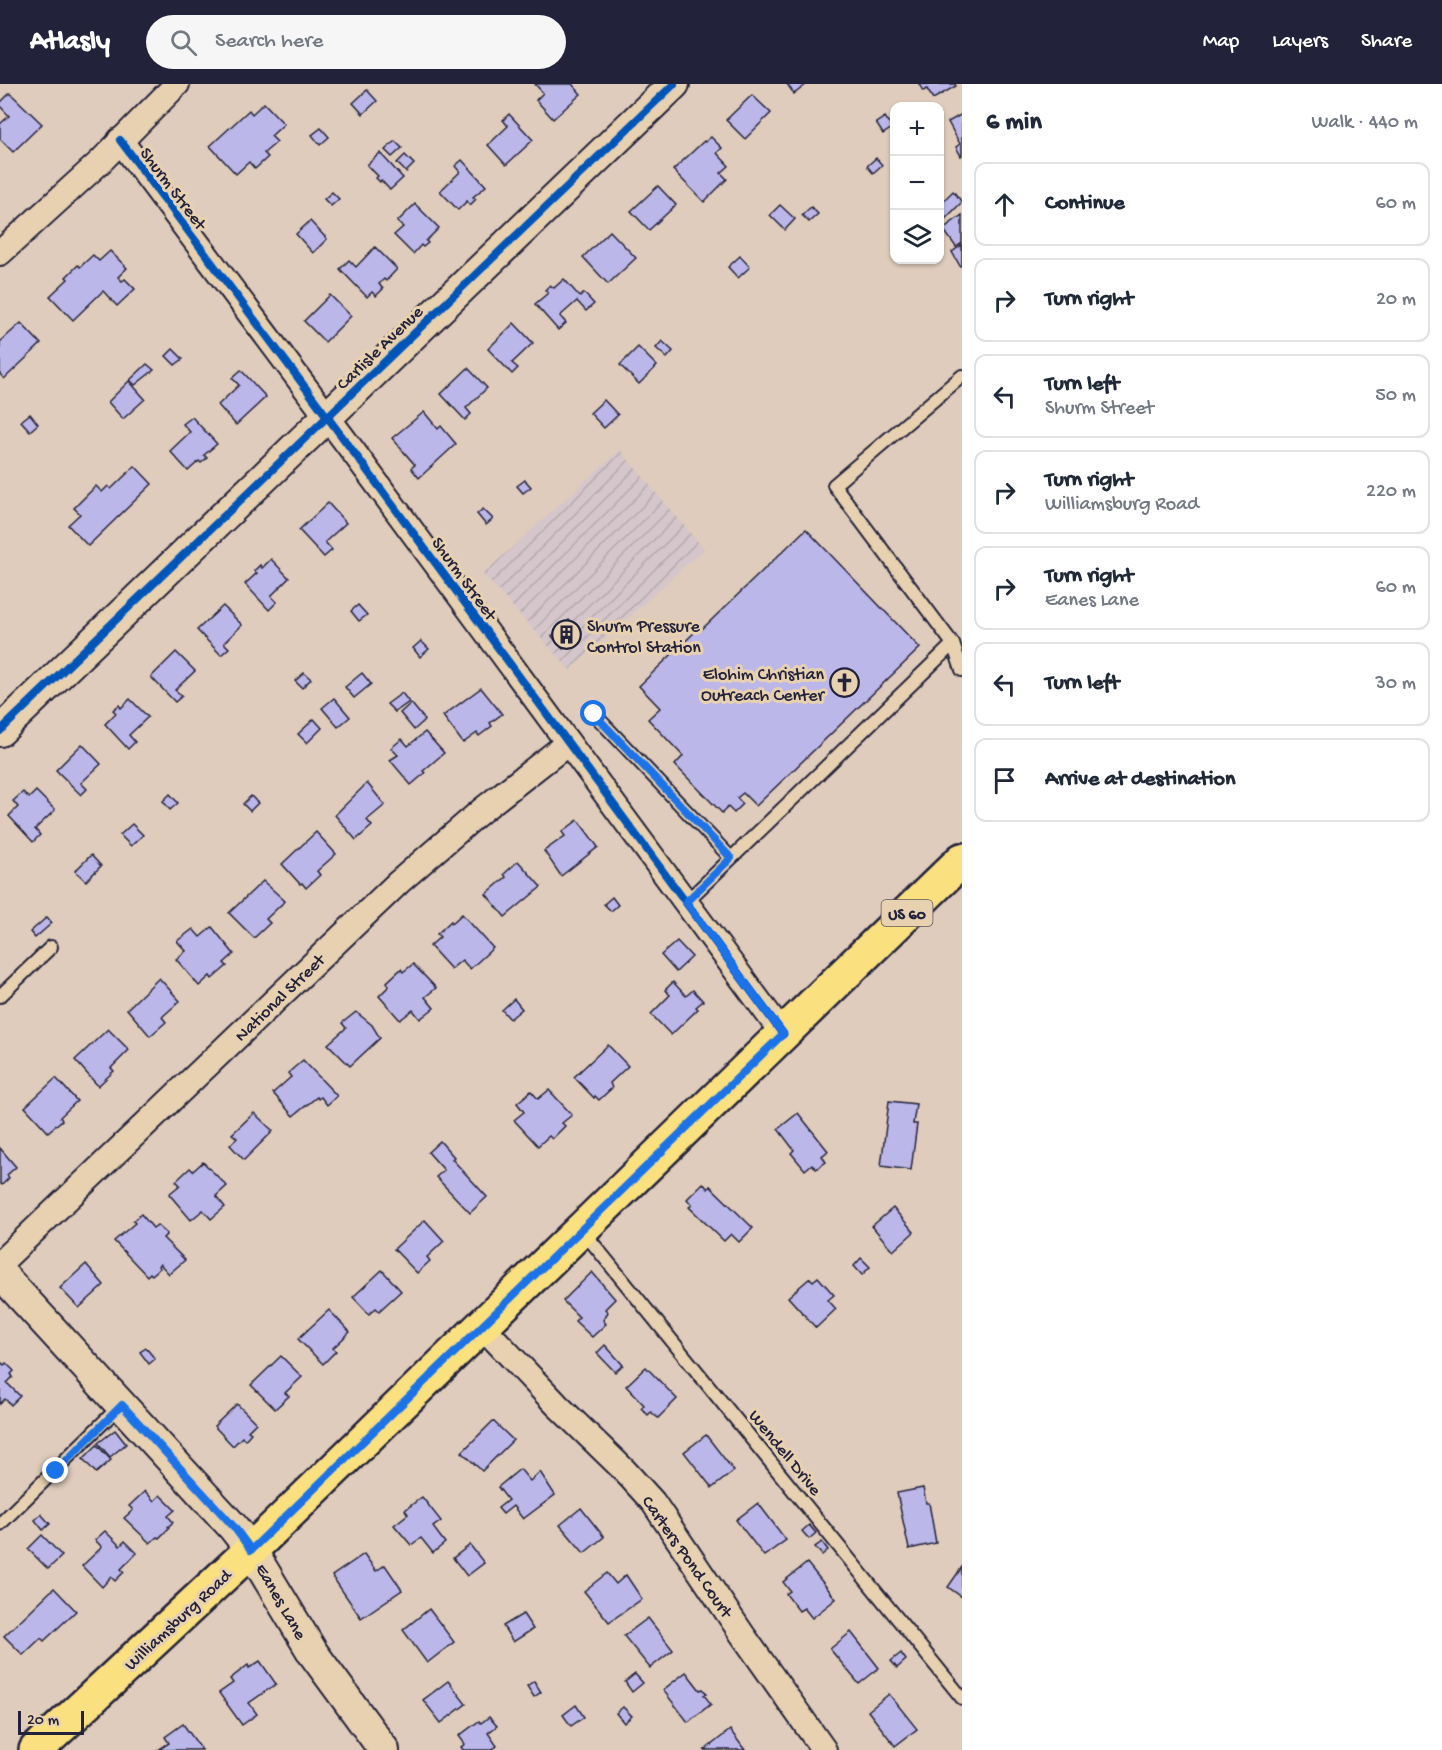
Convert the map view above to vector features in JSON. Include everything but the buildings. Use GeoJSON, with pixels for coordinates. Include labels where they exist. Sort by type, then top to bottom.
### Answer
{"type":"FeatureCollection","features":[{"type":"Feature","properties":{"kind":"main road","name":"Williamsburg Road"},"geometry":{"type":"LineString","coordinates":[[36,1750],[251,1550],[962,860]]}},
{"type":"Feature","properties":{"kind":"street"},"geometry":{"type":"LineString","coordinates":[[0,254],[177,84]]}},
{"type":"Feature","properties":{"kind":"street","name":"Carlisle Avenue"},"geometry":{"type":"LineString","coordinates":[[0,730],[674,84]]}},
{"type":"Feature","properties":{"kind":"street","name":"Shurm Street"},"geometry":{"type":"LineString","coordinates":[[120,140],[783,1034]]}},
{"type":"Feature","properties":{"kind":"street","name":"National Street"},"geometry":{"type":"LineString","coordinates":[[0,1263],[399,882],[481,811],[568,743]]}},
{"type":"Feature","properties":{"kind":"street","name":"Eanes Lane"},"geometry":{"type":"LineString","coordinates":[[0,1273],[234,1527],[251,1550],[312,1653],[384,1750]]}},
{"type":"Feature","properties":{"kind":"street","name":"Carters Pond Court"},"geometry":{"type":"LineString","coordinates":[[482,1326],[654,1502],[742,1634],[824,1750]]}},
{"type":"Feature","properties":{"kind":"lane"},"geometry":{"type":"LineString","coordinates":[[962,376],[834,485],[952,644],[962,670]]}},
{"type":"Feature","properties":{"kind":"lane"},"geometry":{"type":"LineString","coordinates":[[686,902],[952,644]]}},
{"type":"Feature","properties":{"kind":"lane"},"geometry":{"type":"LineString","coordinates":[[594,714],[731,858]]}},
{"type":"Feature","properties":{"kind":"lane"},"geometry":{"type":"LineString","coordinates":[[0,996],[51,948]]}},
{"type":"Feature","properties":{"kind":"lane","name":"Wendell Drive"},"geometry":{"type":"LineString","coordinates":[[582,1229],[962,1698]]}},
{"type":"Feature","properties":{"kind":"lane"},"geometry":{"type":"LineString","coordinates":[[0,1524],[122,1405]]}},
{"type":"Feature","properties":{"kind":"shaded area"},"geometry":{"type":"Polygon","coordinates":[[[620,450],[704,549],[570,670],[483,574],[620,450]]]}},
{"type":"Feature","properties":{"kind":"cycle path"},"geometry":{"type":"LineString","coordinates":[[0,731],[674,84]]}},
{"type":"Feature","properties":{"kind":"cycle path"},"geometry":{"type":"LineString","coordinates":[[120,140],[783,1034]]}},
{"type":"Feature","properties":{"kind":"place","name":"Shurm Pressure Control Station"},"geometry":{"type":"Point","coordinates":[566,635]}},
{"type":"Feature","properties":{"kind":"place","name":"Elohim Christian Outreach Center"},"geometry":{"type":"Point","coordinates":[845,683]}},
{"type":"Feature","properties":{"kind":"route"},"geometry":{"type":"LineString","coordinates":[[56,1471],[122,1405],[234,1527],[251,1550],[783,1034],[686,902],[731,858],[594,714]]}}]}
